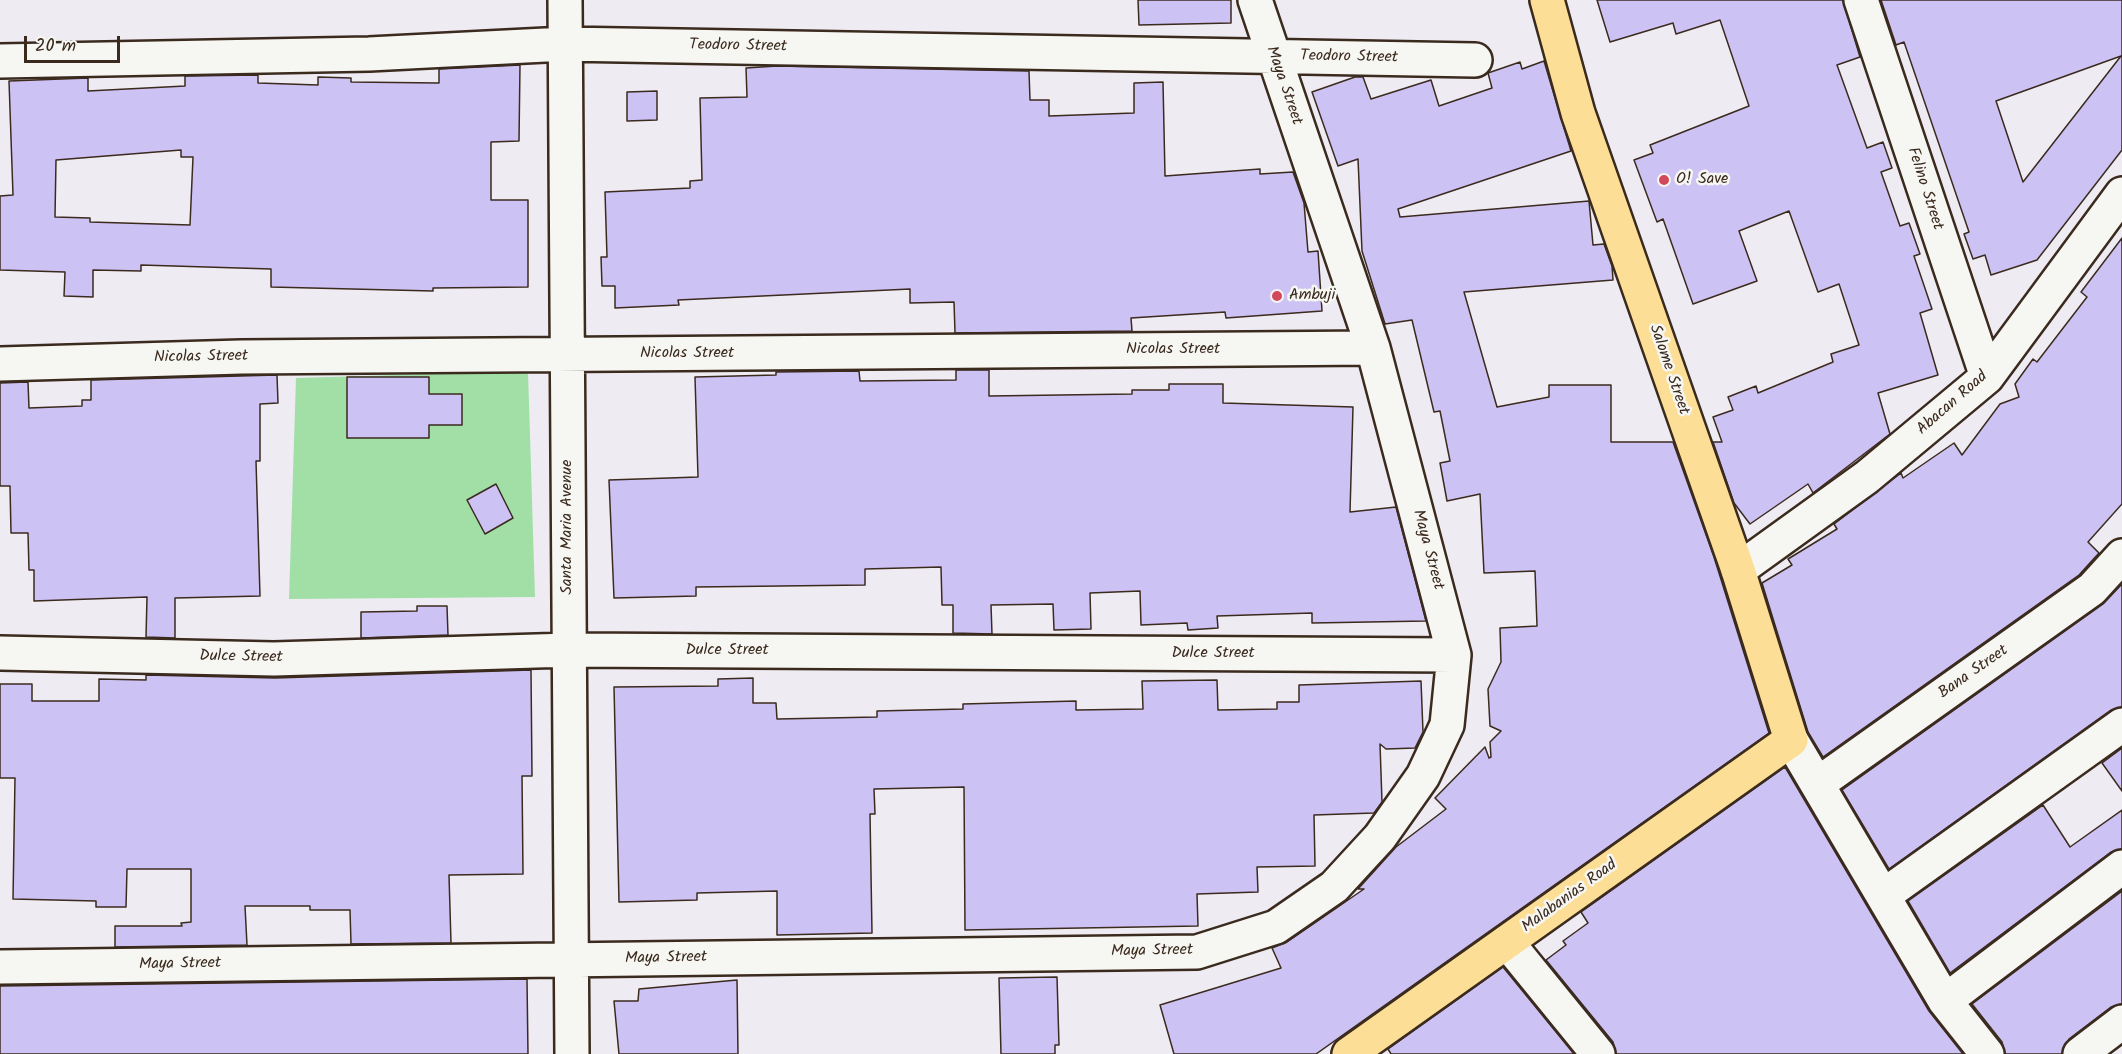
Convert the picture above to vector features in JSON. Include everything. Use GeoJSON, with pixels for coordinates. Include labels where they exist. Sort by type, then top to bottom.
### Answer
{"type":"FeatureCollection","features":[{"type":"Feature","properties":{"kind":"main road","name":"Salome Street"},"geometry":{"type":"LineString","coordinates":[[1547,0],[1578,113],[1738,570],[1791,740]]}},
{"type":"Feature","properties":{"kind":"main road","name":"Malabanias Road"},"geometry":{"type":"LineString","coordinates":[[1361,1050],[1507,942],[1791,740]]}},
{"type":"Feature","properties":{"kind":"street","name":"Santa Maria Avenue"},"geometry":{"type":"LineString","coordinates":[[565,0],[572,1054]]}},
{"type":"Feature","properties":{"kind":"street","name":"Maya Street"},"geometry":{"type":"LineString","coordinates":[[0,967],[1197,952],[1276,927],[1334,887],[1380,837],[1423,776],[1447,725],[1454,655],[1373,348],[1255,0]]}},
{"type":"Feature","properties":{"kind":"street","name":"Felino Street"},"geometry":{"type":"LineString","coordinates":[[1861,0],[1987,377]]}},
{"type":"Feature","properties":{"kind":"street","name":"Teodoro Street"},"geometry":{"type":"LineString","coordinates":[[0,61],[369,54],[566,44],[1475,60]]}},
{"type":"Feature","properties":{"kind":"street","name":"Abacan Road"},"geometry":{"type":"LineString","coordinates":[[1738,570],[1867,477],[1987,377],[2122,194]]}},
{"type":"Feature","properties":{"kind":"street","name":"Nicolas Street"},"geometry":{"type":"LineString","coordinates":[[0,364],[241,357],[1373,348]]}},
{"type":"Feature","properties":{"kind":"street","name":"Bana Street"},"geometry":{"type":"LineString","coordinates":[[1819,783],[2092,589],[2122,556]]}},
{"type":"Feature","properties":{"kind":"street","name":"Dulce Street"},"geometry":{"type":"LineString","coordinates":[[0,653],[274,659],[569,650],[1454,655]]}},
{"type":"Feature","properties":{"kind":"street"},"geometry":{"type":"LineString","coordinates":[[1883,896],[2122,725]]}},
{"type":"Feature","properties":{"kind":"street"},"geometry":{"type":"LineString","coordinates":[[1791,740],[1819,783],[1945,1001],[1987,1054]]}},
{"type":"Feature","properties":{"kind":"street"},"geometry":{"type":"LineString","coordinates":[[1945,1001],[2122,867]]}},
{"type":"Feature","properties":{"kind":"street"},"geometry":{"type":"LineString","coordinates":[[1507,942],[1598,1054]]}},
{"type":"Feature","properties":{"kind":"street"},"geometry":{"type":"LineString","coordinates":[[2080,1054],[2122,1022]]}},
{"type":"Feature","properties":{"kind":"green space"},"geometry":{"type":"Polygon","coordinates":[[[528,371],[535,597],[289,599],[296,378],[528,371]]]}},
{"type":"Feature","properties":{"kind":"building"},"geometry":{"type":"Polygon","coordinates":[[[1138,0],[1231,0],[1231,23],[1139,25],[1138,0]]]}},
{"type":"Feature","properties":{"kind":"building"},"geometry":{"type":"Polygon","coordinates":[[[1597,0],[1843,0],[1860,57],[1837,65],[1867,148],[1883,142],[1892,168],[1881,172],[1900,226],[1909,223],[1920,254],[1914,256],[1932,309],[1920,313],[1938,375],[1878,393],[1890,434],[1813,493],[1808,484],[1750,524],[1734,503],[1713,442],[1722,442],[1713,417],[1733,410],[1728,397],[1756,386],[1758,393],[1833,362],[1831,354],[1859,345],[1839,284],[1818,292],[1789,211],[1739,231],[1757,281],[1693,304],[1663,219],[1657,222],[1634,160],[1653,153],[1650,145],[1749,106],[1720,20],[1676,34],[1673,23],[1610,42],[1597,0]]]}},
{"type":"Feature","properties":{"kind":"building"},"geometry":{"type":"Polygon","coordinates":[[[1881,0],[2122,0],[2122,150],[2037,260],[1991,275],[1985,255],[1973,259],[1964,234],[1969,232],[1904,42],[1896,45],[1881,0]],[[2121,56],[1996,101],[2023,182],[2121,56]]]}},
{"type":"Feature","properties":{"kind":"building"},"geometry":{"type":"Polygon","coordinates":[[[1544,61],[1571,151],[1398,209],[1400,217],[1589,201],[1593,245],[1604,244],[1612,266],[1613,280],[1464,292],[1497,407],[1549,397],[1549,385],[1611,385],[1611,442],[1673,442],[1714,557],[1769,733],[1316,1054],[1174,1054],[1160,1005],[1281,968],[1272,948],[1287,942],[1364,889],[1358,889],[1396,847],[1446,809],[1435,798],[1485,747],[1489,758],[1491,757],[1490,742],[1501,731],[1490,726],[1488,689],[1501,662],[1500,628],[1537,626],[1535,571],[1484,573],[1480,494],[1447,501],[1440,463],[1450,461],[1440,411],[1434,412],[1412,320],[1385,324],[1362,251],[1358,159],[1338,166],[1312,92],[1355,77],[1363,77],[1371,99],[1431,80],[1439,106],[1492,88],[1488,73],[1520,62],[1522,69],[1544,61]]]}},
{"type":"Feature","properties":{"kind":"building"},"geometry":{"type":"Polygon","coordinates":[[[520,65],[519,141],[491,142],[491,200],[528,200],[528,287],[433,288],[433,291],[271,287],[271,269],[141,265],[141,271],[93,270],[93,297],[64,296],[65,272],[0,270],[0,196],[13,195],[9,81],[88,78],[88,91],[185,86],[185,76],[258,75],[258,83],[318,85],[318,77],[351,78],[351,82],[439,83],[439,69],[520,65]],[[181,150],[56,160],[55,217],[90,218],[90,222],[190,225],[193,157],[181,157],[181,150]]]}},
{"type":"Feature","properties":{"kind":"building"},"geometry":{"type":"Polygon","coordinates":[[[777,66],[1029,71],[1030,100],[1049,100],[1049,116],[1134,113],[1134,83],[1163,82],[1165,176],[1260,169],[1260,174],[1293,172],[1304,203],[1308,252],[1318,251],[1322,311],[1226,318],[1225,312],[1131,318],[1132,331],[955,333],[954,302],[910,303],[910,289],[678,300],[679,305],[615,308],[615,286],[602,286],[601,257],[607,257],[605,192],[690,188],[690,181],[702,180],[700,98],[747,97],[746,68],[777,66]]]}},
{"type":"Feature","properties":{"kind":"building"},"geometry":{"type":"Polygon","coordinates":[[[657,91],[657,120],[627,121],[627,92],[657,91]]]}},
{"type":"Feature","properties":{"kind":"building"},"geometry":{"type":"Polygon","coordinates":[[[2122,238],[2122,504],[2088,542],[2099,553],[2079,575],[1823,757],[1808,732],[1762,583],[1792,565],[1788,559],[1837,529],[1834,524],[1901,473],[1903,478],[1954,443],[1962,455],[2000,404],[2019,397],[2015,384],[2033,359],[2037,362],[2087,297],[2081,292],[2122,238]]]}},
{"type":"Feature","properties":{"kind":"building"},"geometry":{"type":"Polygon","coordinates":[[[956,370],[989,370],[989,396],[1132,394],[1132,390],[1169,390],[1169,384],[1223,384],[1223,403],[1353,407],[1350,512],[1396,507],[1426,621],[1312,623],[1312,613],[1217,616],[1218,628],[1188,630],[1187,623],[1141,625],[1140,591],[1090,593],[1091,629],[1054,630],[1053,604],[991,605],[992,634],[953,633],[953,605],[942,605],[941,567],[865,569],[865,585],[696,587],[696,596],[614,598],[609,480],[698,477],[695,377],[776,375],[776,372],[859,371],[860,381],[956,380],[956,370]]]}},
{"type":"Feature","properties":{"kind":"building"},"geometry":{"type":"Polygon","coordinates":[[[277,375],[278,403],[260,404],[260,461],[256,461],[260,596],[175,598],[175,638],[146,637],[147,597],[34,601],[34,570],[29,570],[28,533],[11,533],[10,486],[0,486],[0,383],[28,382],[29,408],[82,406],[82,400],[91,400],[91,380],[277,375]]]}},
{"type":"Feature","properties":{"kind":"building"},"geometry":{"type":"Polygon","coordinates":[[[347,377],[429,377],[429,394],[462,394],[462,425],[429,425],[429,438],[347,438],[347,377]]]}},
{"type":"Feature","properties":{"kind":"building"},"geometry":{"type":"Polygon","coordinates":[[[496,484],[513,518],[485,534],[467,500],[496,484]]]}},
{"type":"Feature","properties":{"kind":"building"},"geometry":{"type":"Polygon","coordinates":[[[2122,584],[2122,707],[2111,710],[1889,869],[1842,790],[2103,604],[2122,584]]]}},
{"type":"Feature","properties":{"kind":"building"},"geometry":{"type":"Polygon","coordinates":[[[417,606],[447,606],[448,635],[361,638],[361,612],[417,611],[417,606]]]}},
{"type":"Feature","properties":{"kind":"building"},"geometry":{"type":"Polygon","coordinates":[[[531,670],[532,776],[522,776],[523,874],[449,875],[451,943],[351,944],[350,910],[310,910],[310,906],[245,906],[247,945],[115,947],[115,926],[182,926],[181,923],[191,922],[191,869],[127,869],[126,907],[96,907],[96,901],[13,899],[15,778],[0,778],[0,684],[32,684],[32,701],[99,701],[99,679],[146,680],[146,675],[275,678],[531,670]]]}},
{"type":"Feature","properties":{"kind":"building"},"geometry":{"type":"Polygon","coordinates":[[[753,678],[753,703],[776,703],[777,719],[877,717],[877,711],[963,709],[963,704],[1076,701],[1076,710],[1143,709],[1142,681],[1217,680],[1218,710],[1277,709],[1277,702],[1299,702],[1299,685],[1421,681],[1423,732],[1415,748],[1386,749],[1380,744],[1382,802],[1374,813],[1314,815],[1315,866],[1257,867],[1258,892],[1197,894],[1198,926],[965,930],[964,787],[874,789],[875,814],[870,814],[872,933],[777,935],[777,891],[697,893],[697,900],[619,902],[614,687],[718,686],[718,679],[753,678]]]}},
{"type":"Feature","properties":{"kind":"building"},"geometry":{"type":"Polygon","coordinates":[[[2122,748],[2122,791],[2102,763],[2122,748]]]}},
{"type":"Feature","properties":{"kind":"building"},"geometry":{"type":"Polygon","coordinates":[[[1785,767],[1929,1011],[1963,1054],[1616,1054],[1613,1042],[1546,960],[1566,945],[1563,941],[1588,923],[1581,912],[1785,767]]]}},
{"type":"Feature","properties":{"kind":"building"},"geometry":{"type":"Polygon","coordinates":[[[2043,805],[2070,847],[2122,810],[2122,849],[2111,852],[1950,973],[1908,901],[2043,805]]]}},
{"type":"Feature","properties":{"kind":"building"},"geometry":{"type":"Polygon","coordinates":[[[2122,891],[2122,1004],[2111,1007],[2069,1039],[2062,1054],[2005,1054],[2002,1042],[1972,1004],[2122,891]]]}},
{"type":"Feature","properties":{"kind":"building"},"geometry":{"type":"Polygon","coordinates":[[[1503,967],[1574,1054],[1391,1054],[1388,1049],[1503,967]]]}},
{"type":"Feature","properties":{"kind":"building"},"geometry":{"type":"Polygon","coordinates":[[[1057,977],[1059,1045],[1055,1045],[1055,1054],[1001,1054],[999,978],[1057,977]]]}},
{"type":"Feature","properties":{"kind":"building"},"geometry":{"type":"Polygon","coordinates":[[[527,979],[528,1054],[0,1054],[0,986],[527,979]]]}},
{"type":"Feature","properties":{"kind":"building"},"geometry":{"type":"Polygon","coordinates":[[[737,980],[738,1054],[619,1054],[614,1001],[638,1001],[639,989],[737,980]]]}},
{"type":"Feature","properties":{"kind":"place","name":"O! Save"},"geometry":{"type":"Point","coordinates":[1664,180]}},
{"type":"Feature","properties":{"kind":"place","name":"Ambuji"},"geometry":{"type":"Point","coordinates":[1277,296]}}]}
